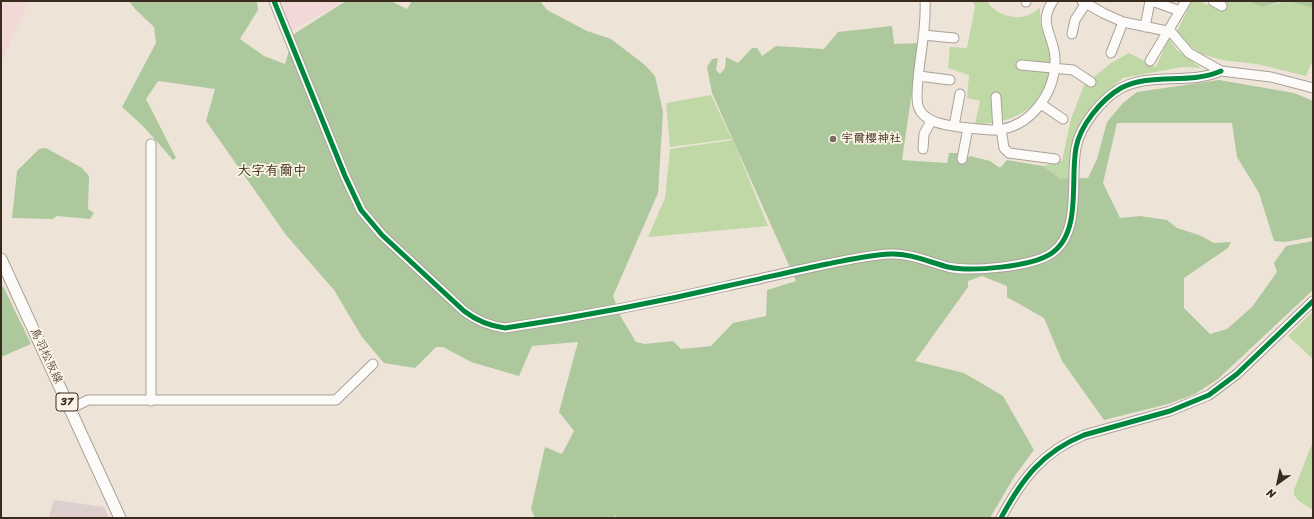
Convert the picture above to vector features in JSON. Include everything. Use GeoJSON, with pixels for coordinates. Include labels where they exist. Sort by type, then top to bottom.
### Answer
{"type":"FeatureCollection","features":[{"type":"Feature","properties":{"kind":"main road","name":"鳥羽松阪線"},"geometry":{"type":"LineString","coordinates":[[1,259],[120,518]]}},
{"type":"Feature","properties":{"kind":"street"},"geometry":{"type":"LineString","coordinates":[[274,1],[345,176],[362,210],[382,235],[464,312],[478,321],[492,327],[505,328],[725,287],[868,256],[894,254],[949,267],[978,270],[1043,258],[1053,253],[1066,235],[1070,223],[1073,199],[1076,145],[1085,126],[1103,103],[1112,94],[1124,87],[1137,83],[1209,76],[1221,71]]}},
{"type":"Feature","properties":{"kind":"street"},"geometry":{"type":"LineString","coordinates":[[925,1],[917,98],[920,111],[931,121],[968,128],[999,129],[1023,121],[1033,114],[1049,90],[1055,57],[1045,20],[1048,8],[1054,1]]}},
{"type":"Feature","properties":{"kind":"street"},"geometry":{"type":"LineString","coordinates":[[1145,27],[1151,1],[1180,11]]}},
{"type":"Feature","properties":{"kind":"street"},"geometry":{"type":"LineString","coordinates":[[1150,62],[1186,1]]}},
{"type":"Feature","properties":{"kind":"street"},"geometry":{"type":"LineString","coordinates":[[1214,1],[1222,6]]}},
{"type":"Feature","properties":{"kind":"street"},"geometry":{"type":"LineString","coordinates":[[1072,34],[1075,20],[1084,2],[1097,5],[1123,22],[1145,27],[1156,27],[1172,33],[1189,53],[1221,71],[1272,77],[1313,88]]}},
{"type":"Feature","properties":{"kind":"street"},"geometry":{"type":"LineString","coordinates":[[1111,53],[1123,22]]}},
{"type":"Feature","properties":{"kind":"street"},"geometry":{"type":"LineString","coordinates":[[923,35],[954,38]]}},
{"type":"Feature","properties":{"kind":"street"},"geometry":{"type":"LineString","coordinates":[[1022,65],[1073,70],[1091,82]]}},
{"type":"Feature","properties":{"kind":"street"},"geometry":{"type":"LineString","coordinates":[[920,76],[950,80]]}},
{"type":"Feature","properties":{"kind":"street"},"geometry":{"type":"LineString","coordinates":[[954,126],[960,94]]}},
{"type":"Feature","properties":{"kind":"street"},"geometry":{"type":"LineString","coordinates":[[996,97],[999,129],[1004,148],[1009,153],[1055,159]]}},
{"type":"Feature","properties":{"kind":"street"},"geometry":{"type":"LineString","coordinates":[[1041,104],[1064,120]]}},
{"type":"Feature","properties":{"kind":"street"},"geometry":{"type":"LineString","coordinates":[[923,149],[924,134],[931,121]]}},
{"type":"Feature","properties":{"kind":"street"},"geometry":{"type":"LineString","coordinates":[[962,159],[968,128]]}},
{"type":"Feature","properties":{"kind":"street"},"geometry":{"type":"LineString","coordinates":[[150,401],[151,144]]}},
{"type":"Feature","properties":{"kind":"street"},"geometry":{"type":"LineString","coordinates":[[1001,518],[1026,477],[1049,454],[1073,439],[1170,411],[1209,395],[1237,374],[1313,301]]}},
{"type":"Feature","properties":{"kind":"street"},"geometry":{"type":"LineString","coordinates":[[70,409],[88,400],[336,400],[372,364]]}},
{"type":"Feature","properties":{"kind":"shaded area"},"geometry":{"type":"Polygon","coordinates":[[[1,1],[29,1],[2,60],[1,59],[1,1]]]}},
{"type":"Feature","properties":{"kind":"shaded area"},"geometry":{"type":"Polygon","coordinates":[[[278,1],[344,1],[291,31],[278,1]]]}},
{"type":"Feature","properties":{"kind":"shaded area"},"geometry":{"type":"Polygon","coordinates":[[[54,500],[104,507],[109,518],[51,518],[49,516],[54,500]]]}},
{"type":"Feature","properties":{"kind":"green space"},"geometry":{"type":"Polygon","coordinates":[[[129,1],[257,1],[258,10],[240,39],[264,56],[285,64],[294,34],[346,1],[391,1],[407,9],[412,1],[540,1],[547,10],[587,31],[611,39],[645,65],[655,76],[663,112],[658,193],[613,296],[621,317],[636,342],[645,344],[673,341],[681,349],[711,346],[733,323],[766,316],[767,290],[796,281],[712,93],[707,67],[712,59],[718,58],[716,70],[720,74],[725,68],[726,57],[738,63],[752,48],[757,48],[762,56],[776,46],[824,49],[838,32],[892,26],[894,44],[919,43],[902,160],[947,163],[949,153],[958,153],[962,162],[970,156],[990,161],[1000,168],[1007,160],[1043,166],[1061,179],[1088,178],[1097,159],[1107,122],[1123,103],[1137,92],[1219,80],[1294,93],[1313,101],[1313,237],[1285,242],[1274,241],[1259,193],[1237,157],[1232,123],[1117,123],[1103,183],[1120,218],[1140,216],[1167,220],[1177,228],[1199,235],[1214,243],[1231,242],[1228,248],[1184,278],[1184,308],[1210,334],[1227,329],[1252,307],[1277,272],[1274,263],[1286,246],[1313,241],[1313,290],[1218,379],[1195,394],[1168,404],[1104,420],[1062,361],[1044,318],[1007,297],[1007,286],[982,276],[968,281],[968,287],[915,361],[964,373],[1003,396],[1034,450],[1014,477],[990,518],[619,518],[615,516],[612,518],[535,518],[531,509],[545,447],[562,454],[574,431],[559,412],[578,342],[532,346],[519,376],[471,362],[443,347],[436,347],[415,368],[384,363],[362,337],[334,290],[286,235],[206,121],[215,89],[158,81],[146,99],[176,158],[173,160],[144,127],[122,107],[156,43],[154,27],[135,9],[129,1]]]}},
{"type":"Feature","properties":{"kind":"green space"},"geometry":{"type":"Polygon","coordinates":[[[973,1],[987,1],[999,12],[1015,17],[1032,14],[1040,8],[1041,26],[1050,57],[1048,77],[1043,90],[1036,101],[1027,110],[1016,116],[990,123],[975,124],[980,101],[967,98],[969,75],[948,68],[950,47],[967,48],[975,7],[973,1]]]}},
{"type":"Feature","properties":{"kind":"green space"},"geometry":{"type":"Polygon","coordinates":[[[1192,1],[1199,1],[1222,11],[1228,1],[1247,1],[1263,7],[1287,1],[1313,8],[1313,60],[1306,76],[1257,64],[1222,60],[1201,54],[1189,45],[1177,31],[1192,1]]]}},
{"type":"Feature","properties":{"kind":"green space"},"geometry":{"type":"Polygon","coordinates":[[[1247,1],[1282,1],[1263,7],[1247,1]]]}},
{"type":"Feature","properties":{"kind":"green space"},"geometry":{"type":"Polygon","coordinates":[[[1287,1],[1313,1],[1313,8],[1287,1]]]}},
{"type":"Feature","properties":{"kind":"green space"},"geometry":{"type":"Polygon","coordinates":[[[1169,38],[1176,49],[1201,68],[1182,67],[1123,78],[1093,104],[1076,130],[1071,154],[1071,179],[1061,179],[1043,166],[1062,161],[1071,119],[1084,85],[1111,63],[1129,53],[1156,67],[1169,38]]]}},
{"type":"Feature","properties":{"kind":"green space"},"geometry":{"type":"Polygon","coordinates":[[[711,95],[732,139],[670,147],[666,103],[711,95]]]}},
{"type":"Feature","properties":{"kind":"green space"},"geometry":{"type":"Polygon","coordinates":[[[733,140],[768,226],[648,237],[665,198],[670,149],[733,140]]]}},
{"type":"Feature","properties":{"kind":"green space"},"geometry":{"type":"Polygon","coordinates":[[[46,148],[82,168],[89,176],[88,209],[94,213],[90,219],[57,216],[53,219],[12,218],[17,171],[39,149],[46,148]]]}},
{"type":"Feature","properties":{"kind":"green space"},"geometry":{"type":"Polygon","coordinates":[[[3,286],[31,344],[1,357],[1,290],[3,286]]]}},
{"type":"Feature","properties":{"kind":"green space"},"geometry":{"type":"Polygon","coordinates":[[[1313,311],[1313,359],[1288,336],[1313,311]]]}},
{"type":"Feature","properties":{"kind":"green space"},"geometry":{"type":"Polygon","coordinates":[[[1313,441],[1313,510],[1299,501],[1294,495],[1294,490],[1313,441]]]}},
{"type":"Feature","properties":{"kind":"cycle path"},"geometry":{"type":"LineString","coordinates":[[274,1],[345,176],[361,210],[382,235],[464,311],[483,322],[505,328],[644,304],[874,255],[904,255],[948,267],[971,269],[1016,265],[1043,258],[1052,253],[1061,244],[1068,232],[1073,204],[1074,161],[1078,139],[1087,122],[1099,106],[1121,88],[1133,83],[1158,79],[1197,77],[1221,71]]}},
{"type":"Feature","properties":{"kind":"cycle path"},"geometry":{"type":"LineString","coordinates":[[1001,518],[1025,479],[1045,458],[1056,450],[1084,435],[1170,411],[1209,395],[1237,374],[1313,301]]}},
{"type":"Feature","properties":{"kind":"place","name":"宇爾櫻神社"},"geometry":{"type":"Point","coordinates":[833,139]}},
{"type":"Feature","properties":{"kind":"district","name":"大字有爾中"},"geometry":{"type":"Point","coordinates":[272,171]}}]}
